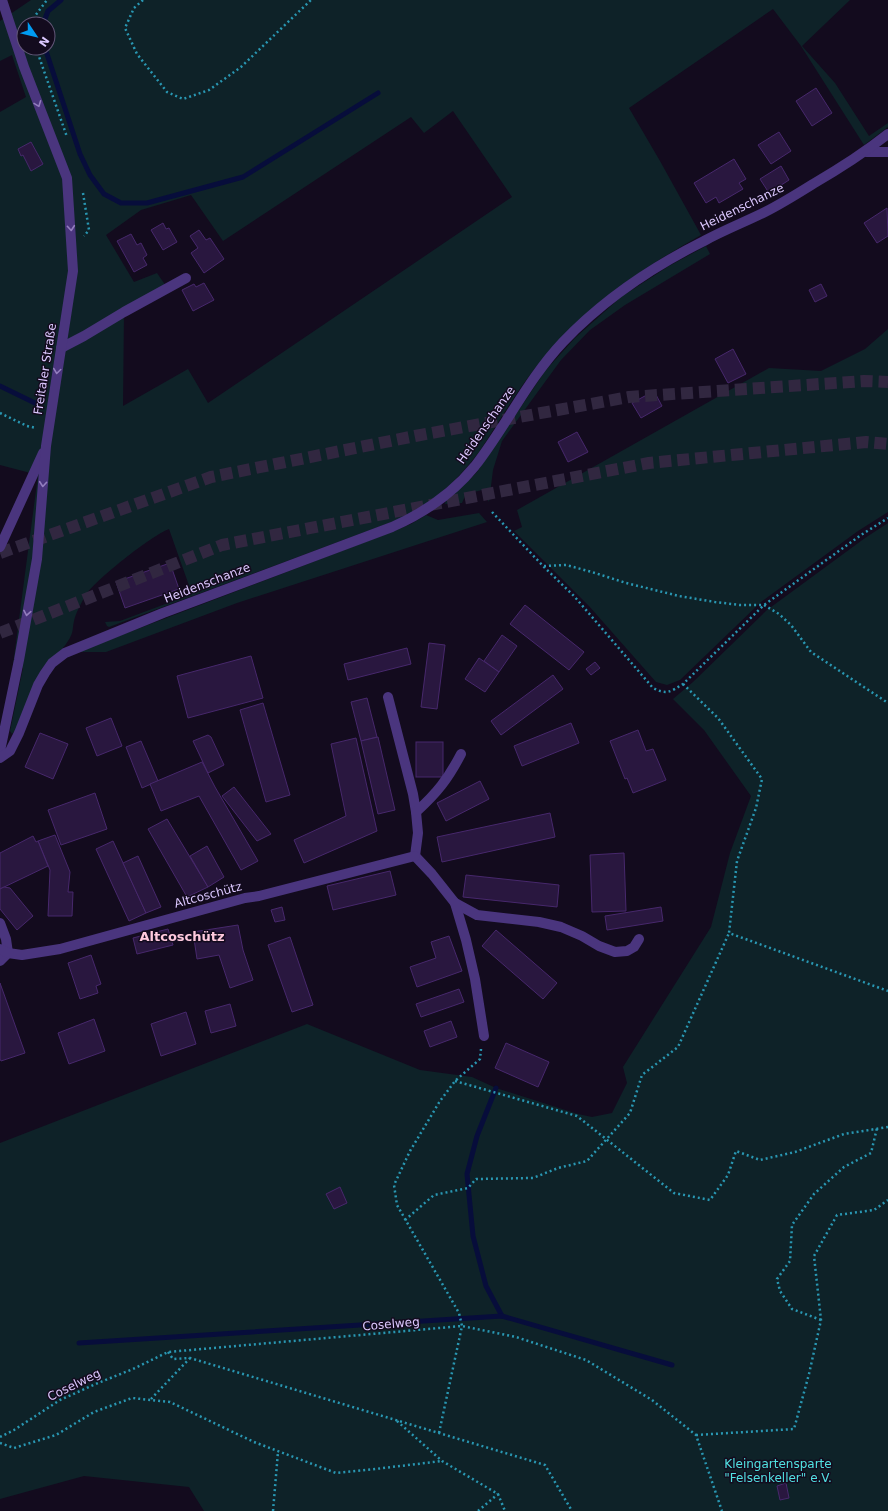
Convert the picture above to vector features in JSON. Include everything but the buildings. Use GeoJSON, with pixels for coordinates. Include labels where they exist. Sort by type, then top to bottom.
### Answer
{"type":"FeatureCollection","features":[{"type":"Feature","properties":{"kind":"street","name":"Freitaler Straße"},"geometry":{"type":"LineString","coordinates":[[0,751],[19,660],[37,558],[46,446],[73,271],[67,178],[24,68],[2,0]]}},
{"type":"Feature","properties":{"kind":"street","name":"Heidenschanze"},"geometry":{"type":"LineString","coordinates":[[0,758],[10,751],[19,733],[38,685],[45,673],[52,663],[65,653],[177,608],[392,527],[412,518],[428,508],[453,488],[474,466],[548,359],[598,308],[636,280],[683,252],[732,226],[765,212],[866,152],[888,134]]}},
{"type":"Feature","properties":{"kind":"street"},"geometry":{"type":"LineString","coordinates":[[866,152],[888,152]]}},
{"type":"Feature","properties":{"kind":"street"},"geometry":{"type":"LineString","coordinates":[[61,348],[186,278]]}},
{"type":"Feature","properties":{"kind":"street"},"geometry":{"type":"LineString","coordinates":[[0,546],[46,446]]}},
{"type":"Feature","properties":{"kind":"street"},"geometry":{"type":"LineString","coordinates":[[388,698],[413,794],[418,833],[415,856],[432,874],[455,903],[466,940],[475,979],[484,1036]]}},
{"type":"Feature","properties":{"kind":"street"},"geometry":{"type":"LineString","coordinates":[[416,812],[435,794],[450,775],[461,754]]}},
{"type":"Feature","properties":{"kind":"street","name":"Altcoschütz"},"geometry":{"type":"LineString","coordinates":[[4,951],[22,955],[60,949],[246,898],[415,856]]}},
{"type":"Feature","properties":{"kind":"street"},"geometry":{"type":"LineString","coordinates":[[455,903],[477,915],[539,922],[561,927],[582,936],[599,946],[615,952],[627,951],[634,947],[639,939]]}},
{"type":"Feature","properties":{"kind":"street"},"geometry":{"type":"LineString","coordinates":[[0,923],[6,939],[4,951],[0,961]]}},
{"type":"Feature","properties":{"kind":"path"},"geometry":{"type":"LineString","coordinates":[[35,16],[47,0]]}},
{"type":"Feature","properties":{"kind":"path"},"geometry":{"type":"LineString","coordinates":[[143,0],[134,8],[125,28],[137,54],[167,92],[182,99],[210,90],[241,67],[311,0]]}},
{"type":"Feature","properties":{"kind":"path"},"geometry":{"type":"LineString","coordinates":[[0,413],[27,426],[36,428],[49,427]]}},
{"type":"Feature","properties":{"kind":"path"},"geometry":{"type":"LineString","coordinates":[[492,512],[574,596],[653,688],[661,692],[670,693],[683,684],[764,605],[861,535],[888,518]]}},
{"type":"Feature","properties":{"kind":"path"},"geometry":{"type":"LineString","coordinates":[[544,566],[566,565],[679,596],[740,605],[764,605],[779,614],[791,625],[811,652],[888,703]]}},
{"type":"Feature","properties":{"kind":"path"},"geometry":{"type":"LineString","coordinates":[[405,1220],[434,1195],[468,1188],[476,1179],[533,1178],[558,1168],[588,1161],[630,1113],[642,1075],[678,1047],[729,934],[737,861],[756,808],[762,779],[718,718],[683,684]]}},
{"type":"Feature","properties":{"kind":"path"},"geometry":{"type":"LineString","coordinates":[[729,934],[888,991]]}},
{"type":"Feature","properties":{"kind":"path"},"geometry":{"type":"LineString","coordinates":[[439,1433],[462,1326],[459,1313],[397,1205],[394,1184],[410,1151],[440,1101],[455,1081],[480,1060]]}},
{"type":"Feature","properties":{"kind":"path"},"geometry":{"type":"LineString","coordinates":[[455,1081],[577,1116],[674,1193],[710,1200],[728,1175],[736,1151],[760,1160],[795,1152],[844,1134],[888,1127]]}},
{"type":"Feature","properties":{"kind":"path"},"geometry":{"type":"LineString","coordinates":[[821,1320],[792,1309],[780,1290],[777,1279],[790,1261],[792,1225],[814,1194],[844,1167],[871,1153],[877,1128]]}},
{"type":"Feature","properties":{"kind":"path"},"geometry":{"type":"LineString","coordinates":[[722,1511],[696,1435],[794,1429],[810,1374],[821,1320],[814,1256],[837,1215],[874,1210],[888,1200]]}},
{"type":"Feature","properties":{"kind":"path","name":"Coselweg"},"geometry":{"type":"LineString","coordinates":[[0,1437],[67,1396],[134,1369],[168,1352],[462,1326],[516,1337],[586,1360],[652,1400],[696,1435]]}},
{"type":"Feature","properties":{"kind":"path"},"geometry":{"type":"LineString","coordinates":[[168,1352],[173,1359],[190,1358],[545,1465],[572,1511]]}},
{"type":"Feature","properties":{"kind":"path"},"geometry":{"type":"LineString","coordinates":[[150,1400],[190,1358]]}},
{"type":"Feature","properties":{"kind":"path"},"geometry":{"type":"LineString","coordinates":[[0,1443],[14,1448],[56,1435],[94,1412],[132,1398],[170,1402],[254,1442],[336,1473],[442,1461]]}},
{"type":"Feature","properties":{"kind":"path"},"geometry":{"type":"LineString","coordinates":[[396,1420],[442,1461],[498,1494],[505,1511]]}},
{"type":"Feature","properties":{"kind":"path"},"geometry":{"type":"LineString","coordinates":[[273,1511],[278,1452]]}},
{"type":"Feature","properties":{"kind":"path"},"geometry":{"type":"LineString","coordinates":[[478,1511],[498,1494]]}},
{"type":"Feature","properties":{"kind":"green space"},"geometry":{"type":"Polygon","coordinates":[[[31,0],[850,0],[802,46],[835,83],[869,136],[888,123],[888,127],[864,145],[801,46],[773,9],[629,108],[701,235],[637,274],[598,303],[580,319],[536,367],[479,452],[453,482],[438,495],[412,512],[397,520],[109,627],[105,622],[120,621],[192,594],[169,529],[137,549],[111,570],[90,589],[85,596],[76,614],[70,638],[62,649],[41,670],[16,730],[12,734],[10,731],[23,668],[13,665],[38,475],[0,465],[0,112],[26,97],[12,55],[0,61],[0,21],[31,0]],[[453,111],[424,133],[411,117],[223,241],[191,195],[141,210],[106,235],[134,282],[157,273],[168,289],[124,312],[123,406],[188,369],[208,403],[512,197],[453,111]]]}},
{"type":"Feature","properties":{"kind":"green space"},"geometry":{"type":"Polygon","coordinates":[[[706,246],[710,254],[625,305],[590,330],[561,360],[502,441],[493,470],[489,502],[482,490],[466,494],[462,503],[445,504],[446,500],[477,472],[545,371],[575,338],[621,297],[669,266],[706,246]]]}},
{"type":"Feature","properties":{"kind":"green space"},"geometry":{"type":"Polygon","coordinates":[[[888,329],[888,512],[858,531],[761,602],[680,680],[667,685],[656,682],[589,606],[514,531],[522,527],[517,510],[769,368],[821,371],[865,349],[888,329]]]}},
{"type":"Feature","properties":{"kind":"green space"},"geometry":{"type":"Polygon","coordinates":[[[479,513],[487,522],[237,603],[106,652],[77,652],[394,531],[411,524],[426,515],[438,520],[479,513]]]}},
{"type":"Feature","properties":{"kind":"green space","name":"Kleingartensparte \"Felsenkeller\" e.V."},"geometry":{"type":"Polygon","coordinates":[[[888,523],[888,1511],[204,1511],[189,1487],[84,1476],[0,1499],[0,1143],[307,1024],[420,1070],[472,1077],[496,1088],[578,1114],[592,1117],[612,1113],[627,1083],[623,1067],[711,927],[730,853],[751,796],[704,730],[673,699],[693,682],[767,610],[865,538],[888,523]]]}},
{"type":"Feature","properties":{"kind":"waterway"},"geometry":{"type":"LineString","coordinates":[[46,16],[48,11],[61,0]]}},
{"type":"Feature","properties":{"kind":"waterway"},"geometry":{"type":"LineString","coordinates":[[48,56],[80,154],[90,175],[104,194],[121,203],[147,203],[243,177],[378,93]]}},
{"type":"Feature","properties":{"kind":"waterway"},"geometry":{"type":"LineString","coordinates":[[0,386],[37,404]]}},
{"type":"Feature","properties":{"kind":"waterway"},"geometry":{"type":"LineString","coordinates":[[496,1088],[477,1136],[467,1174],[473,1236],[486,1286],[502,1316]]}},
{"type":"Feature","properties":{"kind":"waterway"},"geometry":{"type":"LineString","coordinates":[[79,1343],[502,1316],[672,1365]]}},
{"type":"Feature","properties":{"kind":"tunnel"},"geometry":{"type":"LineString","coordinates":[[0,553],[211,477],[415,436],[629,397],[864,381],[888,382]]}},
{"type":"Feature","properties":{"kind":"tunnel"},"geometry":{"type":"LineString","coordinates":[[0,633],[222,545],[649,463],[866,442],[888,444]]}},
{"type":"Feature","properties":{"kind":"district","name":"Altcoschütz"},"geometry":{"type":"Point","coordinates":[182,936]}}]}
